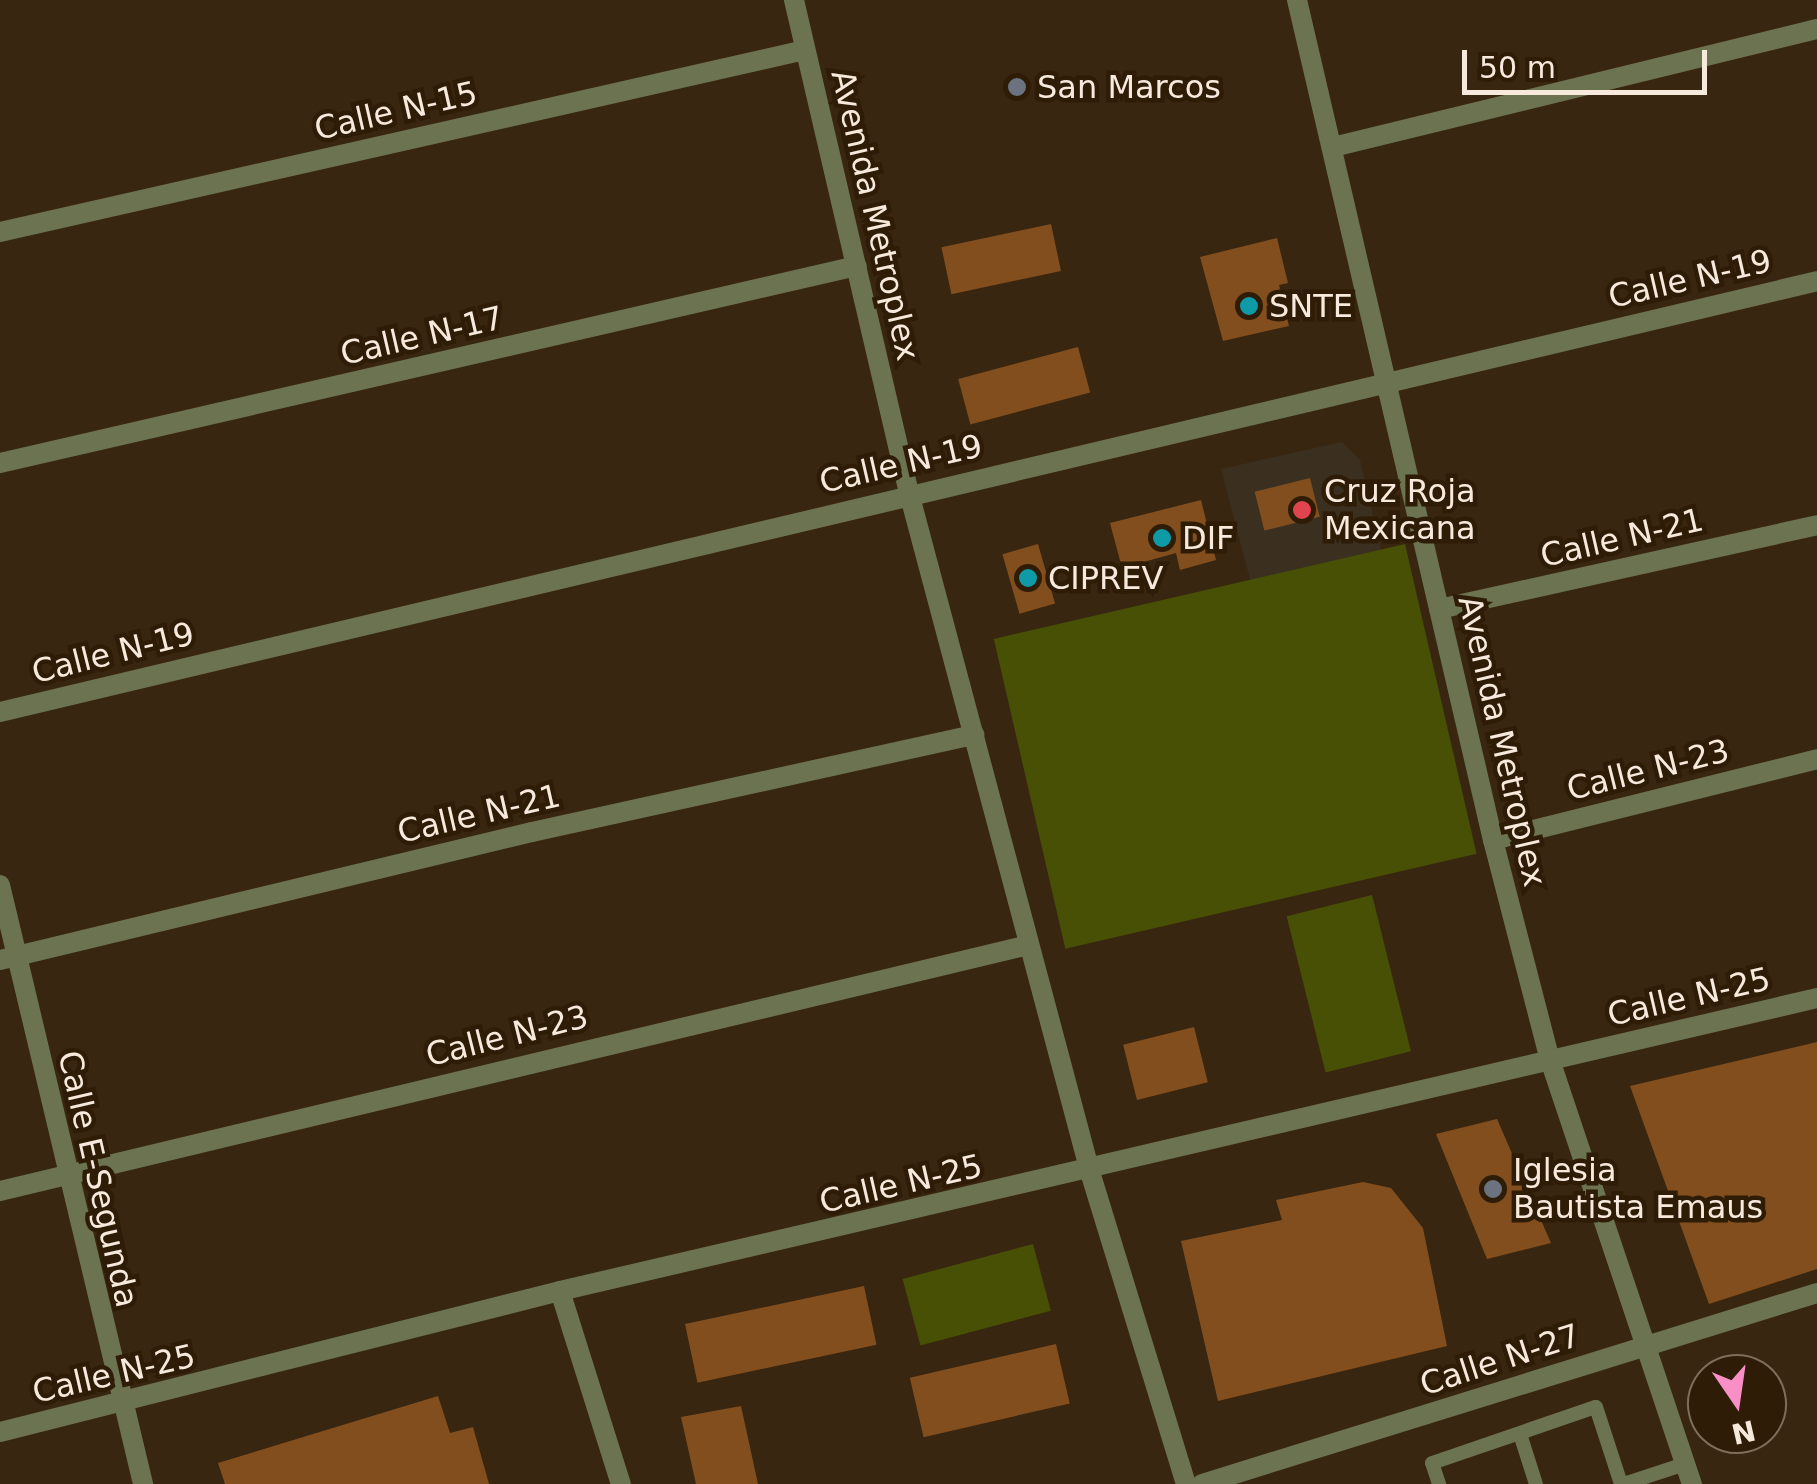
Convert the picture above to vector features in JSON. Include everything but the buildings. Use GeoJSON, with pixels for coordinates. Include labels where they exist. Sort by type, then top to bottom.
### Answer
{"type":"FeatureCollection","features":[{"type":"Feature","properties":{"kind":"street","name":"Avenida Metroplex"},"geometry":{"type":"LineString","coordinates":[[794,0],[909,493],[1090,1172],[1186,1484]]}},
{"type":"Feature","properties":{"kind":"street","name":"Avenida Metroplex"},"geometry":{"type":"LineString","coordinates":[[1297,0],[1492,840],[1550,1060],[1688,1474]]}},
{"type":"Feature","properties":{"kind":"street"},"geometry":{"type":"LineString","coordinates":[[1333,147],[1817,29]]}},
{"type":"Feature","properties":{"kind":"street","name":"Calle N-15"},"geometry":{"type":"LineString","coordinates":[[0,232],[806,50]]}},
{"type":"Feature","properties":{"kind":"street","name":"Calle N-17"},"geometry":{"type":"LineString","coordinates":[[0,463],[858,266]]}},
{"type":"Feature","properties":{"kind":"street","name":"Calle N-19"},"geometry":{"type":"LineString","coordinates":[[0,712],[1385,380],[1817,281]]}},
{"type":"Feature","properties":{"kind":"street","name":"Calle N-21"},"geometry":{"type":"LineString","coordinates":[[1440,609],[1817,525]]}},
{"type":"Feature","properties":{"kind":"street","name":"Calle N-21"},"geometry":{"type":"LineString","coordinates":[[8,958],[532,832],[974,734]]}},
{"type":"Feature","properties":{"kind":"street","name":"Calle N-23"},"geometry":{"type":"LineString","coordinates":[[1492,840],[1817,759]]}},
{"type":"Feature","properties":{"kind":"street","name":"Calle E-Segunda"},"geometry":{"type":"LineString","coordinates":[[0,885],[8,958],[143,1484]]}},
{"type":"Feature","properties":{"kind":"street","name":"Calle N-23"},"geometry":{"type":"LineString","coordinates":[[0,1191],[1029,945]]}},
{"type":"Feature","properties":{"kind":"street","name":"Calle N-25"},"geometry":{"type":"LineString","coordinates":[[0,1432],[121,1406],[560,1292],[1090,1172],[1817,998]]}},
{"type":"Feature","properties":{"kind":"street"},"geometry":{"type":"LineString","coordinates":[[560,1292],[620,1484]]}},
{"type":"Feature","properties":{"kind":"street","name":"Calle N-27"},"geometry":{"type":"LineString","coordinates":[[1202,1484],[1817,1293]]}},
{"type":"Feature","properties":{"kind":"lane"},"geometry":{"type":"LineString","coordinates":[[1439,1484],[1432,1463],[1596,1408],[1623,1484],[1688,1474]]}},
{"type":"Feature","properties":{"kind":"lane"},"geometry":{"type":"LineString","coordinates":[[1520,1434],[1536,1484]]}},
{"type":"Feature","properties":{"kind":"shaded area","name":"Cruz Roja Mexicana"},"geometry":{"type":"Polygon","coordinates":[[[1342,442],[1360,460],[1381,550],[1251,583],[1221,469],[1342,442]]]}},
{"type":"Feature","properties":{"kind":"green space"},"geometry":{"type":"Polygon","coordinates":[[[1405,544],[1477,854],[1065,949],[994,639],[1405,544]]]}},
{"type":"Feature","properties":{"kind":"green space"},"geometry":{"type":"Polygon","coordinates":[[[1372,895],[1411,1051],[1326,1073],[1287,916],[1372,895]]]}},
{"type":"Feature","properties":{"kind":"green space"},"geometry":{"type":"Polygon","coordinates":[[[1033,1244],[1051,1311],[920,1346],[903,1279],[1033,1244]]]}},
{"type":"Feature","properties":{"kind":"place","name":"San Marcos"},"geometry":{"type":"Point","coordinates":[1017,87]}},
{"type":"Feature","properties":{"kind":"place","name":"SNTE"},"geometry":{"type":"Point","coordinates":[1249,306]}},
{"type":"Feature","properties":{"kind":"place","name":"Cruz Roja Mexicana"},"geometry":{"type":"Point","coordinates":[1302,510]}},
{"type":"Feature","properties":{"kind":"place","name":"DIF"},"geometry":{"type":"Point","coordinates":[1162,538]}},
{"type":"Feature","properties":{"kind":"place","name":"CIPREV"},"geometry":{"type":"Point","coordinates":[1028,578]}},
{"type":"Feature","properties":{"kind":"place","name":"Iglesia Bautista Emaus"},"geometry":{"type":"Point","coordinates":[1493,1189]}}]}
